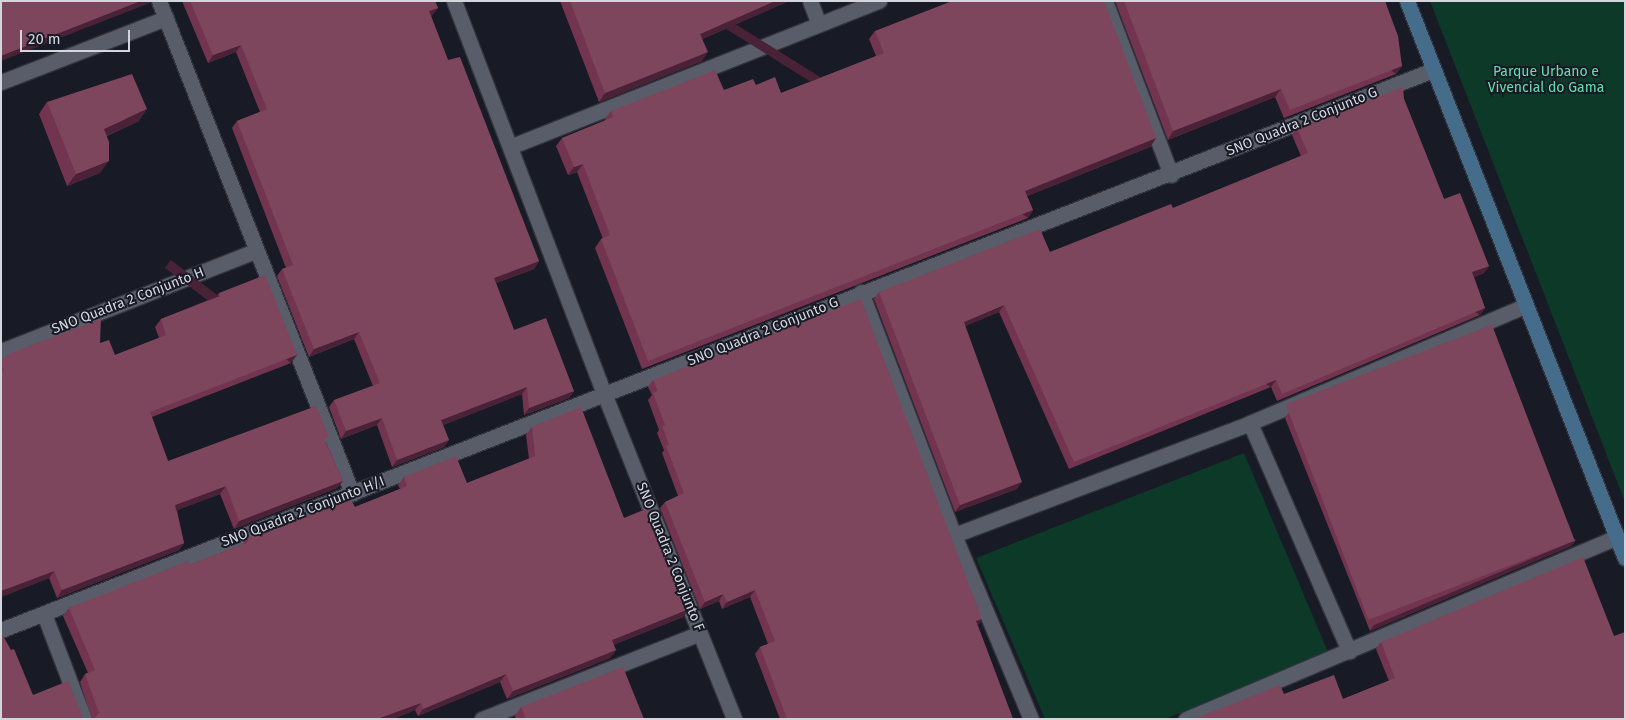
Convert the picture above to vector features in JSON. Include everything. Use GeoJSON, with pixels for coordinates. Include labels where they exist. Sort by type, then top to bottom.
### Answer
{"type":"FeatureCollection","features":[{"type":"Feature","properties":{"kind":"street"},"geometry":{"type":"LineString","coordinates":[[159,1],[255,251],[352,493]]}},
{"type":"Feature","properties":{"kind":"street"},"geometry":{"type":"LineString","coordinates":[[454,1],[512,146],[605,396]]}},
{"type":"Feature","properties":{"kind":"street"},"geometry":{"type":"LineString","coordinates":[[810,1],[819,24]]}},
{"type":"Feature","properties":{"kind":"street"},"geometry":{"type":"LineString","coordinates":[[512,146],[879,1]]}},
{"type":"Feature","properties":{"kind":"street"},"geometry":{"type":"LineString","coordinates":[[1105,1],[1171,174]]}},
{"type":"Feature","properties":{"kind":"street"},"geometry":{"type":"LineString","coordinates":[[1407,1],[1625,558]]}},
{"type":"Feature","properties":{"kind":"street"},"geometry":{"type":"LineString","coordinates":[[1,82],[166,18]]}},
{"type":"Feature","properties":{"kind":"street","name":"SNO Quadra 2 Conjunto G"},"geometry":{"type":"LineString","coordinates":[[605,396],[860,292],[1171,174],[1433,70]]}},
{"type":"Feature","properties":{"kind":"street","name":"SNO Quadra 2 Conjunto H"},"geometry":{"type":"LineString","coordinates":[[1,350],[255,251]]}},
{"type":"Feature","properties":{"kind":"street"},"geometry":{"type":"LineString","coordinates":[[860,292],[954,535],[1031,719]]}},
{"type":"Feature","properties":{"kind":"street"},"geometry":{"type":"LineString","coordinates":[[954,535],[1250,422],[1526,305]]}},
{"type":"Feature","properties":{"kind":"street","name":"SNO Quadra 2 Conjunto H/I"},"geometry":{"type":"LineString","coordinates":[[1,630],[605,396]]}},
{"type":"Feature","properties":{"kind":"street","name":"SNO Quadra 2 Conjunto F"},"geometry":{"type":"LineString","coordinates":[[605,396],[734,719]]}},
{"type":"Feature","properties":{"kind":"street"},"geometry":{"type":"LineString","coordinates":[[1250,422],[1349,651]]}},
{"type":"Feature","properties":{"kind":"street"},"geometry":{"type":"LineString","coordinates":[[1186,719],[1617,537]]}},
{"type":"Feature","properties":{"kind":"street"},"geometry":{"type":"LineString","coordinates":[[44,614],[84,719]]}},
{"type":"Feature","properties":{"kind":"street"},"geometry":{"type":"LineString","coordinates":[[482,719],[700,633]]}},
{"type":"Feature","properties":{"kind":"green space","name":"Parque Urbano e Vivencial do Gama"},"geometry":{"type":"Polygon","coordinates":[[[1430,1],[1625,1],[1625,502],[1430,1]]]}},
{"type":"Feature","properties":{"kind":"green space"},"geometry":{"type":"Polygon","coordinates":[[[1244,453],[1328,652],[1165,719],[1045,719],[976,558],[1244,453]]]}},
{"type":"Feature","properties":{"kind":"building"},"geometry":{"type":"Polygon","coordinates":[[[1,1],[141,1],[1,56],[1,1]]]}},
{"type":"Feature","properties":{"kind":"building"},"geometry":{"type":"Polygon","coordinates":[[[190,1],[435,1],[438,8],[429,11],[448,60],[460,57],[539,261],[494,278],[514,330],[546,318],[574,391],[529,408],[527,387],[441,420],[449,440],[397,460],[382,418],[346,431],[334,400],[380,383],[359,332],[314,349],[282,269],[293,265],[237,121],[267,109],[241,45],[213,55],[190,1]]]}},
{"type":"Feature","properties":{"kind":"building"},"geometry":{"type":"Polygon","coordinates":[[[570,1],[775,1],[700,34],[708,52],[605,93],[570,1]]]}},
{"type":"Feature","properties":{"kind":"building"},"geometry":{"type":"Polygon","coordinates":[[[952,1],[1104,1],[1156,138],[1025,191],[1033,210],[648,361],[601,239],[610,235],[583,164],[574,167],[562,138],[613,117],[611,111],[715,70],[724,90],[753,79],[756,85],[775,77],[781,93],[884,53],[875,31],[952,1]]]}},
{"type":"Feature","properties":{"kind":"building"},"geometry":{"type":"Polygon","coordinates":[[[1124,1],[1385,1],[1398,36],[1402,66],[1290,110],[1281,89],[1173,131],[1124,1]]]}},
{"type":"Feature","properties":{"kind":"building"},"geometry":{"type":"Polygon","coordinates":[[[132,74],[147,109],[104,129],[109,142],[109,161],[76,174],[47,102],[132,74]]]}},
{"type":"Feature","properties":{"kind":"building"},"geometry":{"type":"Polygon","coordinates":[[[1403,87],[1404,99],[1444,199],[1460,193],[1489,266],[1472,272],[1485,308],[1282,394],[1276,380],[1074,462],[1004,305],[964,322],[1022,482],[960,505],[879,292],[1040,229],[1050,252],[1171,204],[1173,208],[1308,153],[1297,128],[1403,87]]]}},
{"type":"Feature","properties":{"kind":"building"},"geometry":{"type":"Polygon","coordinates":[[[265,275],[297,355],[150,412],[168,461],[316,406],[329,437],[324,439],[343,481],[239,521],[226,486],[175,505],[184,543],[62,590],[54,571],[1,591],[1,371],[3,370],[1,359],[11,353],[101,319],[100,343],[109,340],[115,355],[166,335],[161,319],[220,296],[219,293],[265,275]]]}},
{"type":"Feature","properties":{"kind":"building"},"geometry":{"type":"Polygon","coordinates":[[[861,299],[982,619],[976,621],[1013,719],[787,719],[760,647],[775,641],[755,590],[727,602],[723,594],[705,602],[665,502],[684,493],[666,446],[669,445],[662,426],[665,425],[653,393],[658,391],[653,380],[861,299]]]}},
{"type":"Feature","properties":{"kind":"building"},"geometry":{"type":"Polygon","coordinates":[[[1492,325],[1575,541],[1368,620],[1286,404],[1492,325]]]}},
{"type":"Feature","properties":{"kind":"building"},"geometry":{"type":"Polygon","coordinates":[[[581,407],[624,518],[648,508],[689,609],[612,640],[616,650],[513,691],[506,674],[423,709],[421,703],[377,719],[94,719],[99,713],[85,674],[95,670],[69,608],[188,561],[189,565],[248,542],[246,538],[350,498],[355,507],[407,486],[404,477],[456,456],[467,483],[535,456],[532,427],[581,407]]]}},
{"type":"Feature","properties":{"kind":"building"},"geometry":{"type":"Polygon","coordinates":[[[1583,557],[1614,636],[1625,632],[1625,719],[1194,719],[1280,685],[1284,694],[1334,675],[1343,699],[1395,678],[1381,642],[1583,557]]]}},
{"type":"Feature","properties":{"kind":"building"},"geometry":{"type":"Polygon","coordinates":[[[1,632],[11,650],[14,649],[33,695],[68,681],[83,718],[87,719],[1,719],[1,632]]]}},
{"type":"Feature","properties":{"kind":"building"},"geometry":{"type":"Polygon","coordinates":[[[623,667],[644,719],[526,719],[521,707],[623,667]]]}}]}
